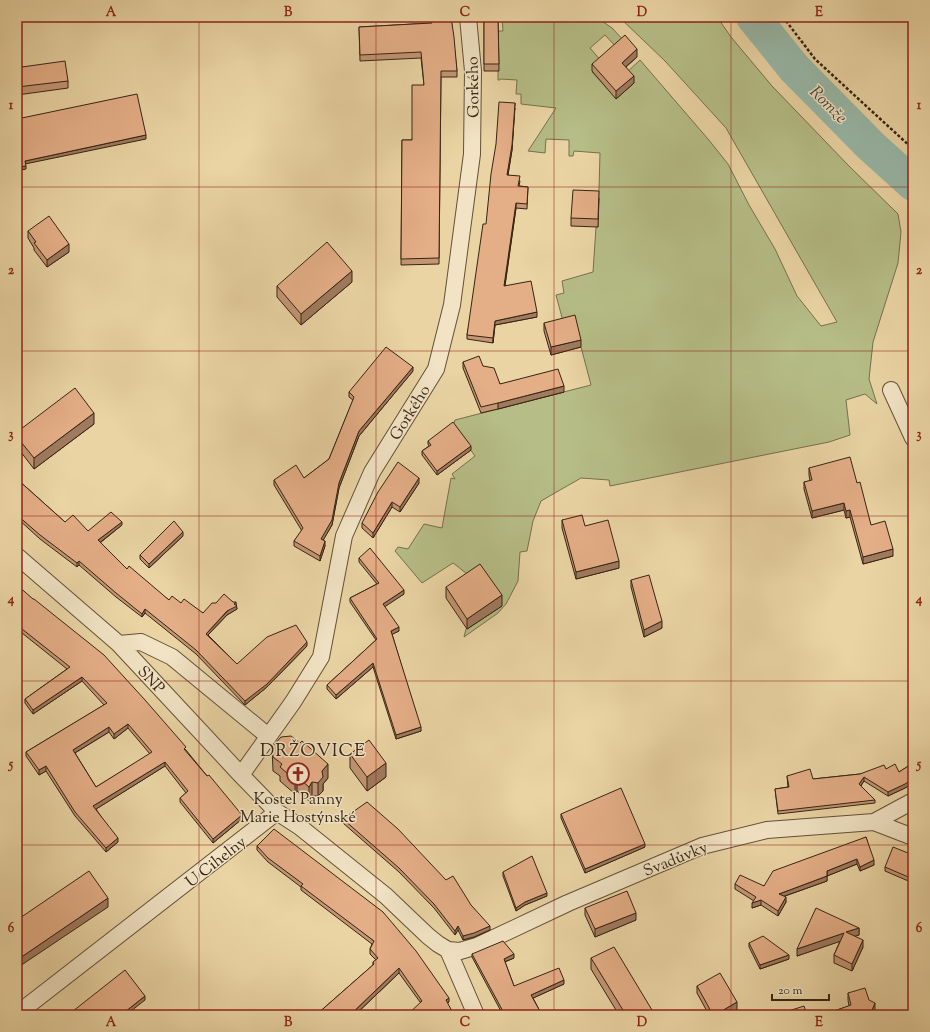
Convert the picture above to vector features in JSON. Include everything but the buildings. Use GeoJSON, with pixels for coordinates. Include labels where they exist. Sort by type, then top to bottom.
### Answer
{"type":"FeatureCollection","features":[{"type":"Feature","properties":{"kind":"street","name":"Gorkého"},"geometry":{"type":"LineString","coordinates":[[240,775],[293,702],[321,657],[344,536],[372,472],[436,369],[452,305],[472,154],[473,70],[468,17]]}},
{"type":"Feature","properties":{"kind":"street"},"geometry":{"type":"LineString","coordinates":[[891,390],[913,438]]}},
{"type":"Feature","properties":{"kind":"street","name":"SNP"},"geometry":{"type":"LineString","coordinates":[[17,556],[119,644],[240,775],[278,812]]}},
{"type":"Feature","properties":{"kind":"street"},"geometry":{"type":"LineString","coordinates":[[119,644],[141,642],[172,657],[268,736]]}},
{"type":"Feature","properties":{"kind":"street"},"geometry":{"type":"LineString","coordinates":[[874,822],[913,801]]}},
{"type":"Feature","properties":{"kind":"street"},"geometry":{"type":"LineString","coordinates":[[278,812],[300,827],[386,896],[428,936],[448,950],[476,1015]]}},
{"type":"Feature","properties":{"kind":"street","name":"U Cihelny"},"geometry":{"type":"LineString","coordinates":[[17,1014],[278,812]]}},
{"type":"Feature","properties":{"kind":"street","name":"Svadůvky"},"geometry":{"type":"LineString","coordinates":[[448,950],[460,950],[477,946],[568,903],[702,846],[767,830],[874,822],[913,837]]}},
{"type":"Feature","properties":{"kind":"path"},"geometry":{"type":"LineString","coordinates":[[783,17],[815,59],[913,150]]}},
{"type":"Feature","properties":{"kind":"green space"},"geometry":{"type":"Polygon","coordinates":[[[502,17],[596,17],[612,28],[625,42],[618,49],[605,35],[590,48],[602,62],[592,72],[616,98],[625,74],[640,60],[728,164],[749,205],[775,249],[797,296],[821,326],[837,322],[726,128],[665,61],[619,17],[717,17],[731,37],[772,86],[848,165],[898,214],[901,232],[898,263],[873,342],[869,379],[877,404],[865,394],[846,400],[850,435],[829,442],[610,486],[609,480],[581,478],[541,501],[533,521],[527,551],[520,552],[518,581],[506,604],[498,613],[464,637],[466,629],[500,606],[453,563],[422,583],[395,551],[398,547],[408,549],[424,524],[442,528],[451,478],[455,479],[452,474],[475,456],[453,426],[455,420],[591,385],[581,347],[564,325],[556,295],[564,293],[562,281],[593,272],[596,227],[598,227],[600,153],[574,151],[573,156],[569,156],[569,140],[546,139],[545,153],[528,151],[556,108],[521,104],[521,94],[516,94],[517,80],[498,80],[498,31],[503,31],[502,17]]]}},
{"type":"Feature","properties":{"kind":"waterway","name":"Romže"},"geometry":{"type":"LineString","coordinates":[[753,17],[794,68],[871,146],[913,184]]}},
{"type":"Feature","properties":{"kind":"place","name":"Kostel Panny Marie Hostýnské"},"geometry":{"type":"Point","coordinates":[298,774]}},
{"type":"Feature","properties":{"kind":"district","name":"DRŽOVICE"},"geometry":{"type":"Point","coordinates":[313,750]}}]}
